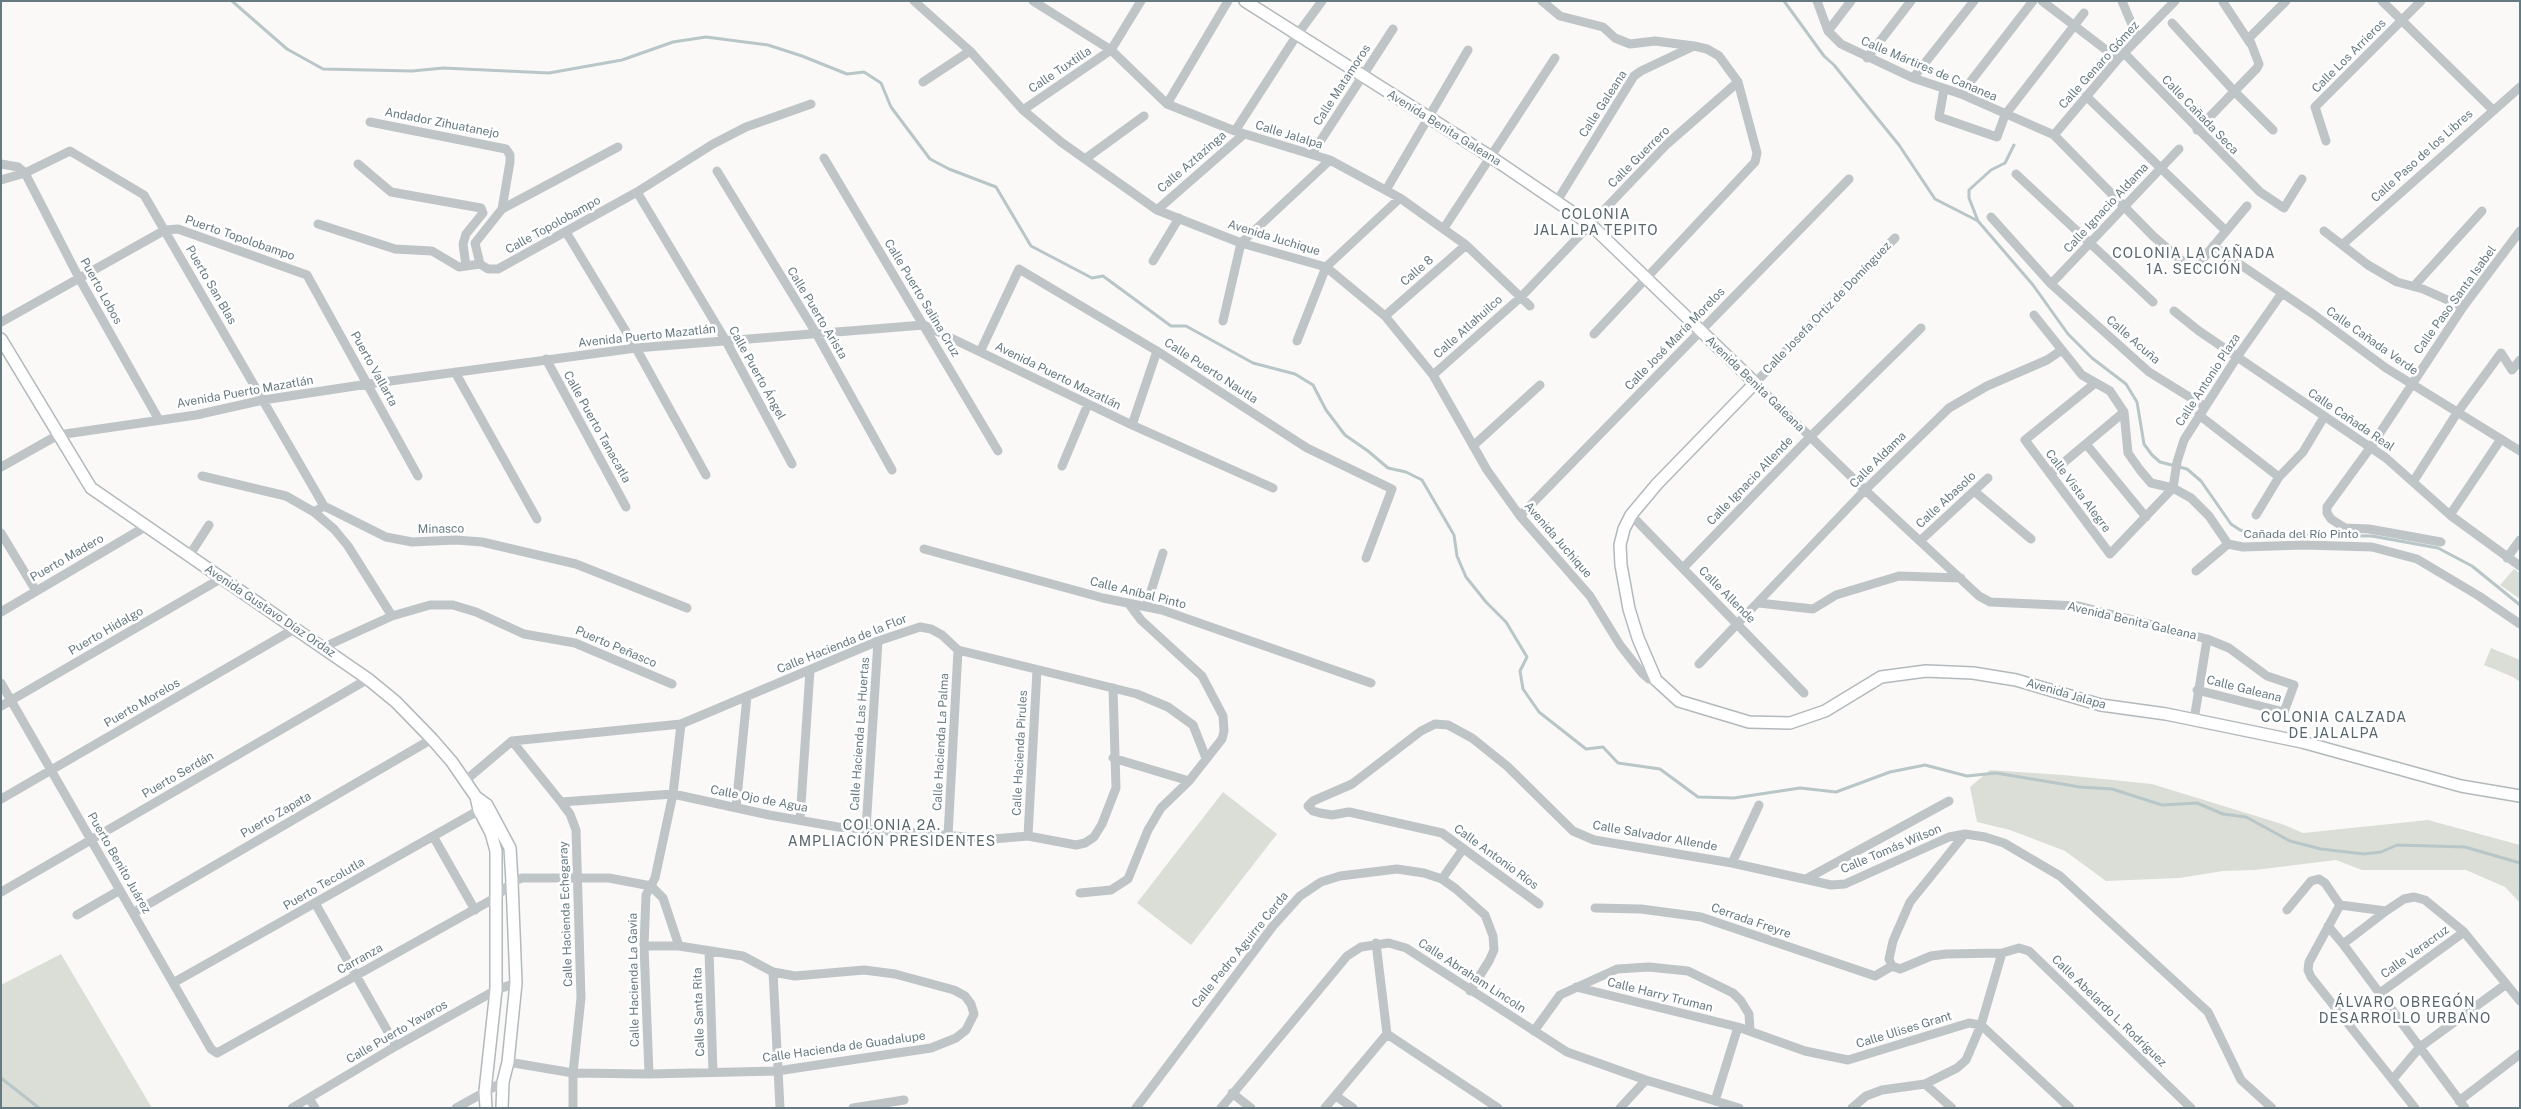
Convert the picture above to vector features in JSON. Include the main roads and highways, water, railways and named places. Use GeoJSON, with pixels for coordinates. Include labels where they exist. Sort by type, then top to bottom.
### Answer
{"type":"FeatureCollection","features":[{"type":"Feature","properties":{"kind":"waterway"},"geometry":{"type":"LineString","coordinates":[[232,1],[287,49],[323,69],[412,71],[443,68],[549,73],[622,60],[673,42],[706,37],[768,45],[847,74],[864,72],[881,83],[891,107],[930,159],[949,169],[996,187],[1031,246],[1092,278],[1103,276],[1171,326],[1186,326],[1253,363],[1295,374],[1313,385],[1326,410],[1345,435],[1388,468],[1406,472],[1422,480],[1454,535],[1457,556],[1466,577],[1486,602],[1506,622],[1527,657],[1520,671],[1523,689],[1539,712],[1586,749],[1603,747],[1618,763],[1660,769],[1698,797],[1734,798],[1800,788],[1836,792],[1890,772],[1925,765],[1967,776],[1996,773],[2080,787],[2112,789],[2162,805],[2197,803],[2223,814],[2246,817],[2290,841],[2321,849],[2364,854],[2381,852],[2397,845],[2465,847],[2520,863]]}},
{"type":"Feature","properties":{"kind":"waterway"},"geometry":{"type":"LineString","coordinates":[[1784,1],[1824,56],[1834,65],[1899,145],[1935,199],[1978,221],[2033,285],[2068,334],[2092,358],[2126,384],[2137,402],[2144,444],[2152,455],[2160,462],[2187,469],[2201,481],[2231,524],[2240,530],[2255,535],[2372,536],[2438,548],[2472,566],[2520,605]]}},
{"type":"Feature","properties":{"kind":"waterway"},"geometry":{"type":"LineString","coordinates":[[1978,221],[1969,198],[1969,190],[1991,170],[2005,163],[2014,145]]}},
{"type":"Feature","properties":{"kind":"waterway"},"geometry":{"type":"LineString","coordinates":[[1,1078],[39,1108]]}},
{"type":"Feature","properties":{"kind":"district","name":"COLONIA JALALPA TEPITO"},"geometry":{"type":"Point","coordinates":[1596,224]}},
{"type":"Feature","properties":{"kind":"district","name":"COLONIA LA CAÑADA 1A. SECCIÓN"},"geometry":{"type":"Point","coordinates":[2194,262]}},
{"type":"Feature","properties":{"kind":"district","name":"COLONIA CALZADA DE JALALPA"},"geometry":{"type":"Point","coordinates":[2334,726]}},
{"type":"Feature","properties":{"kind":"district","name":"COLONIA 2A. AMPLIACIÓN PRESIDENTES"},"geometry":{"type":"Point","coordinates":[892,834]}},
{"type":"Feature","properties":{"kind":"district","name":"ÁLVARO OBREGÓN DESARROLLO URBANO"},"geometry":{"type":"Point","coordinates":[2405,1012]}}]}
